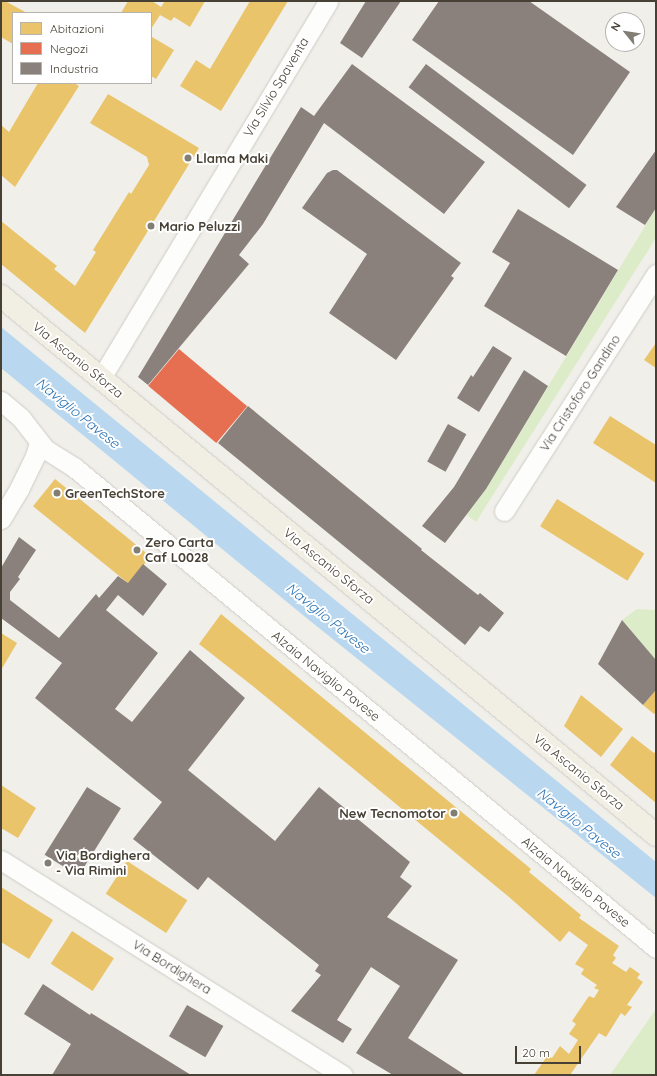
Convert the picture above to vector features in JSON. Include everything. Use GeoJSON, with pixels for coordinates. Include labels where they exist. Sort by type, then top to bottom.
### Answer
{"type":"FeatureCollection","features":[{"type":"Feature","properties":{"kind":"main road","name":"Via Ascanio Sforza"},"geometry":{"type":"LineString","coordinates":[[1,296],[656,835]]}},
{"type":"Feature","properties":{"kind":"street","name":"Via Silvio Spaventa"},"geometry":{"type":"LineString","coordinates":[[101,378],[328,1]]}},
{"type":"Feature","properties":{"kind":"street","name":"Via Cristoforo Gandino"},"geometry":{"type":"LineString","coordinates":[[504,512],[656,274]]}},
{"type":"Feature","properties":{"kind":"street","name":"Alzaia Naviglio Pavese"},"geometry":{"type":"LineString","coordinates":[[1,401],[21,418],[39,443],[50,453],[74,468],[656,948]]}},
{"type":"Feature","properties":{"kind":"street"},"geometry":{"type":"LineString","coordinates":[[1,519],[19,489],[35,456],[39,443]]}},
{"type":"Feature","properties":{"kind":"street","name":"Via Bordighera"},"geometry":{"type":"LineString","coordinates":[[1,860],[343,1075]]}},
{"type":"Feature","properties":{"kind":"green space"},"geometry":{"type":"Polygon","coordinates":[[[656,208],[656,238],[476,522],[467,515],[486,489],[656,208]]]}},
{"type":"Feature","properties":{"kind":"green space"},"geometry":{"type":"Polygon","coordinates":[[[637,609],[656,610],[656,660],[622,620],[637,609]]]}},
{"type":"Feature","properties":{"kind":"green space"},"geometry":{"type":"Polygon","coordinates":[[[656,1009],[656,1075],[610,1075],[656,1009]]]}},
{"type":"Feature","properties":{"kind":"water","name":"Naviglio Pavese"},"geometry":{"type":"Polygon","coordinates":[[[1,327],[656,862],[656,898],[309,620],[1,368],[1,327]]]}},
{"type":"Feature","properties":{"kind":"building: Abitazioni"},"geometry":{"type":"Polygon","coordinates":[[[1,1],[5,1],[25,12],[12,12],[12,43],[1,37],[1,1]]]}},
{"type":"Feature","properties":{"kind":"building: Abitazioni"},"geometry":{"type":"Polygon","coordinates":[[[128,1],[152,1],[161,7],[165,1],[205,1],[190,27],[174,17],[171,21],[160,15],[152,27],[152,12],[122,12],[128,1]]]}},
{"type":"Feature","properties":{"kind":"building: Abitazioni"},"geometry":{"type":"Polygon","coordinates":[[[250,1],[288,1],[221,111],[180,86],[196,60],[210,69],[250,1]]]}},
{"type":"Feature","properties":{"kind":"building: Abitazioni"},"geometry":{"type":"Polygon","coordinates":[[[152,37],[174,50],[156,79],[152,77],[152,37]]]}},
{"type":"Feature","properties":{"kind":"building: Abitazioni"},"geometry":{"type":"Polygon","coordinates":[[[37,84],[76,84],[79,86],[15,187],[1,175],[1,125],[9,132],[37,84]]]}},
{"type":"Feature","properties":{"kind":"building: Abitazioni"},"geometry":{"type":"Polygon","coordinates":[[[108,94],[199,148],[85,333],[1,264],[1,221],[57,266],[54,269],[75,286],[96,252],[93,250],[129,192],[131,194],[149,165],[147,157],[90,123],[108,94]]]}},
{"type":"Feature","properties":{"kind":"building: Abitazioni"},"geometry":{"type":"Polygon","coordinates":[[[656,343],[656,368],[644,360],[656,343]]]}},
{"type":"Feature","properties":{"kind":"building: Abitazioni"},"geometry":{"type":"Polygon","coordinates":[[[610,416],[656,445],[656,483],[593,443],[610,416]]]}},
{"type":"Feature","properties":{"kind":"building: Abitazioni"},"geometry":{"type":"Polygon","coordinates":[[[55,479],[151,556],[129,584],[33,506],[55,479]]]}},
{"type":"Feature","properties":{"kind":"building: Abitazioni"},"geometry":{"type":"Polygon","coordinates":[[[557,499],[644,554],[627,581],[540,526],[557,499]]]}},
{"type":"Feature","properties":{"kind":"building: Abitazioni"},"geometry":{"type":"Polygon","coordinates":[[[221,614],[531,869],[529,872],[581,915],[579,918],[619,946],[613,955],[616,958],[612,963],[626,972],[630,967],[640,974],[637,978],[643,982],[627,1005],[632,1007],[625,1016],[621,1013],[606,1037],[599,1033],[570,1075],[534,1075],[548,1055],[552,1058],[560,1046],[569,1054],[578,1040],[569,1034],[576,1024],[572,1021],[589,996],[594,998],[599,990],[594,988],[597,985],[581,974],[584,969],[575,964],[588,945],[569,931],[560,942],[509,897],[254,687],[199,644],[221,614]]]}},
{"type":"Feature","properties":{"kind":"building: Abitazioni"},"geometry":{"type":"Polygon","coordinates":[[[1,633],[17,643],[1,670],[1,633]]]}},
{"type":"Feature","properties":{"kind":"building: Abitazioni"},"geometry":{"type":"Polygon","coordinates":[[[656,690],[656,712],[654,714],[643,705],[656,690]]]}},
{"type":"Feature","properties":{"kind":"building: Abitazioni"},"geometry":{"type":"Polygon","coordinates":[[[581,695],[623,729],[601,757],[564,726],[581,695]]]}},
{"type":"Feature","properties":{"kind":"building: Abitazioni"},"geometry":{"type":"Polygon","coordinates":[[[632,736],[654,753],[656,751],[656,803],[610,765],[632,736]]]}},
{"type":"Feature","properties":{"kind":"building: Abitazioni"},"geometry":{"type":"Polygon","coordinates":[[[1,785],[36,808],[18,838],[1,828],[1,785]]]}},
{"type":"Feature","properties":{"kind":"building: Abitazioni"},"geometry":{"type":"Polygon","coordinates":[[[127,861],[187,900],[166,933],[106,894],[127,861]]]}},
{"type":"Feature","properties":{"kind":"building: Abitazioni"},"geometry":{"type":"Polygon","coordinates":[[[1,887],[53,920],[29,959],[1,942],[1,887]]]}},
{"type":"Feature","properties":{"kind":"building: Abitazioni"},"geometry":{"type":"Polygon","coordinates":[[[72,931],[114,958],[93,991],[51,964],[72,931]]]}},
{"type":"Feature","properties":{"kind":"building: Negozi"},"geometry":{"type":"Polygon","coordinates":[[[179,349],[247,406],[216,443],[148,386],[179,349]]]}},
{"type":"Feature","properties":{"kind":"building: Industria"},"geometry":{"type":"Polygon","coordinates":[[[366,1],[401,1],[362,58],[340,43],[366,1]]]}},
{"type":"Feature","properties":{"kind":"building: Industria"},"geometry":{"type":"Polygon","coordinates":[[[439,1],[529,1],[630,72],[573,155],[412,40],[439,1]]]}},
{"type":"Feature","properties":{"kind":"building: Industria"},"geometry":{"type":"Polygon","coordinates":[[[352,64],[485,162],[444,214],[324,123],[263,224],[239,255],[249,264],[148,385],[138,377],[301,107],[314,116],[352,64]]]}},
{"type":"Feature","properties":{"kind":"building: Industria"},"geometry":{"type":"Polygon","coordinates":[[[426,64],[587,185],[569,208],[409,87],[426,64]]]}},
{"type":"Feature","properties":{"kind":"building: Industria"},"geometry":{"type":"Polygon","coordinates":[[[656,150],[656,208],[645,225],[616,207],[656,150]]]}},
{"type":"Feature","properties":{"kind":"building: Industria"},"geometry":{"type":"Polygon","coordinates":[[[337,170],[461,263],[451,276],[454,278],[396,360],[329,313],[367,254],[302,208],[327,173],[337,170]]]}},
{"type":"Feature","properties":{"kind":"building: Industria"},"geometry":{"type":"Polygon","coordinates":[[[518,209],[618,270],[566,356],[484,306],[510,263],[492,252],[518,209]]]}},
{"type":"Feature","properties":{"kind":"building: Industria"},"geometry":{"type":"Polygon","coordinates":[[[493,346],[512,358],[479,412],[457,398],[471,375],[473,377],[493,346]]]}},
{"type":"Feature","properties":{"kind":"building: Industria"},"geometry":{"type":"Polygon","coordinates":[[[524,370],[548,386],[486,489],[445,543],[422,526],[454,487],[524,370]]]}},
{"type":"Feature","properties":{"kind":"building: Industria"},"geometry":{"type":"Polygon","coordinates":[[[248,406],[422,549],[421,550],[478,595],[480,593],[504,613],[489,632],[480,626],[465,645],[218,443],[248,406]]]}},
{"type":"Feature","properties":{"kind":"building: Industria"},"geometry":{"type":"Polygon","coordinates":[[[448,424],[466,434],[446,472],[427,462],[448,424]]]}},
{"type":"Feature","properties":{"kind":"building: Industria"},"geometry":{"type":"Polygon","coordinates":[[[19,537],[36,550],[18,577],[20,579],[10,592],[10,600],[59,638],[96,594],[99,598],[118,576],[128,583],[143,564],[167,584],[143,616],[118,595],[106,610],[158,653],[115,709],[132,722],[190,650],[245,698],[188,770],[275,841],[319,787],[410,862],[400,877],[412,886],[387,917],[458,960],[408,1038],[465,1075],[393,1075],[356,1053],[400,986],[371,967],[337,1020],[352,1029],[343,1043],[291,1011],[321,975],[315,971],[319,965],[208,877],[198,890],[133,839],[162,802],[35,698],[62,663],[1,618],[1,568],[19,537]]]}},
{"type":"Feature","properties":{"kind":"building: Industria"},"geometry":{"type":"Polygon","coordinates":[[[622,620],[656,660],[656,690],[643,705],[598,664],[622,620]]]}},
{"type":"Feature","properties":{"kind":"building: Industria"},"geometry":{"type":"Polygon","coordinates":[[[87,787],[121,808],[79,876],[45,855],[87,787]]]}},
{"type":"Feature","properties":{"kind":"building: Industria"},"geometry":{"type":"Polygon","coordinates":[[[43,984],[90,1015],[91,1013],[191,1075],[52,1075],[71,1044],[24,1014],[43,984]]]}},
{"type":"Feature","properties":{"kind":"building: Industria"},"geometry":{"type":"Polygon","coordinates":[[[187,1005],[223,1026],[205,1057],[169,1036],[187,1005]]]}},
{"type":"Feature","properties":{"kind":"place","name":"Llama Maki"},"geometry":{"type":"Point","coordinates":[188,158]}},
{"type":"Feature","properties":{"kind":"place","name":"Mario Peluzzi"},"geometry":{"type":"Point","coordinates":[151,226]}},
{"type":"Feature","properties":{"kind":"place","name":"GreenTechStore"},"geometry":{"type":"Point","coordinates":[57,493]}},
{"type":"Feature","properties":{"kind":"place","name":"Zero Carta Caf L0028"},"geometry":{"type":"Point","coordinates":[137,550]}},
{"type":"Feature","properties":{"kind":"place","name":"New Tecnomotor"},"geometry":{"type":"Point","coordinates":[454,813]}},
{"type":"Feature","properties":{"kind":"place","name":"Via Bordighera - Via Rimini"},"geometry":{"type":"Point","coordinates":[48,863]}}]}
